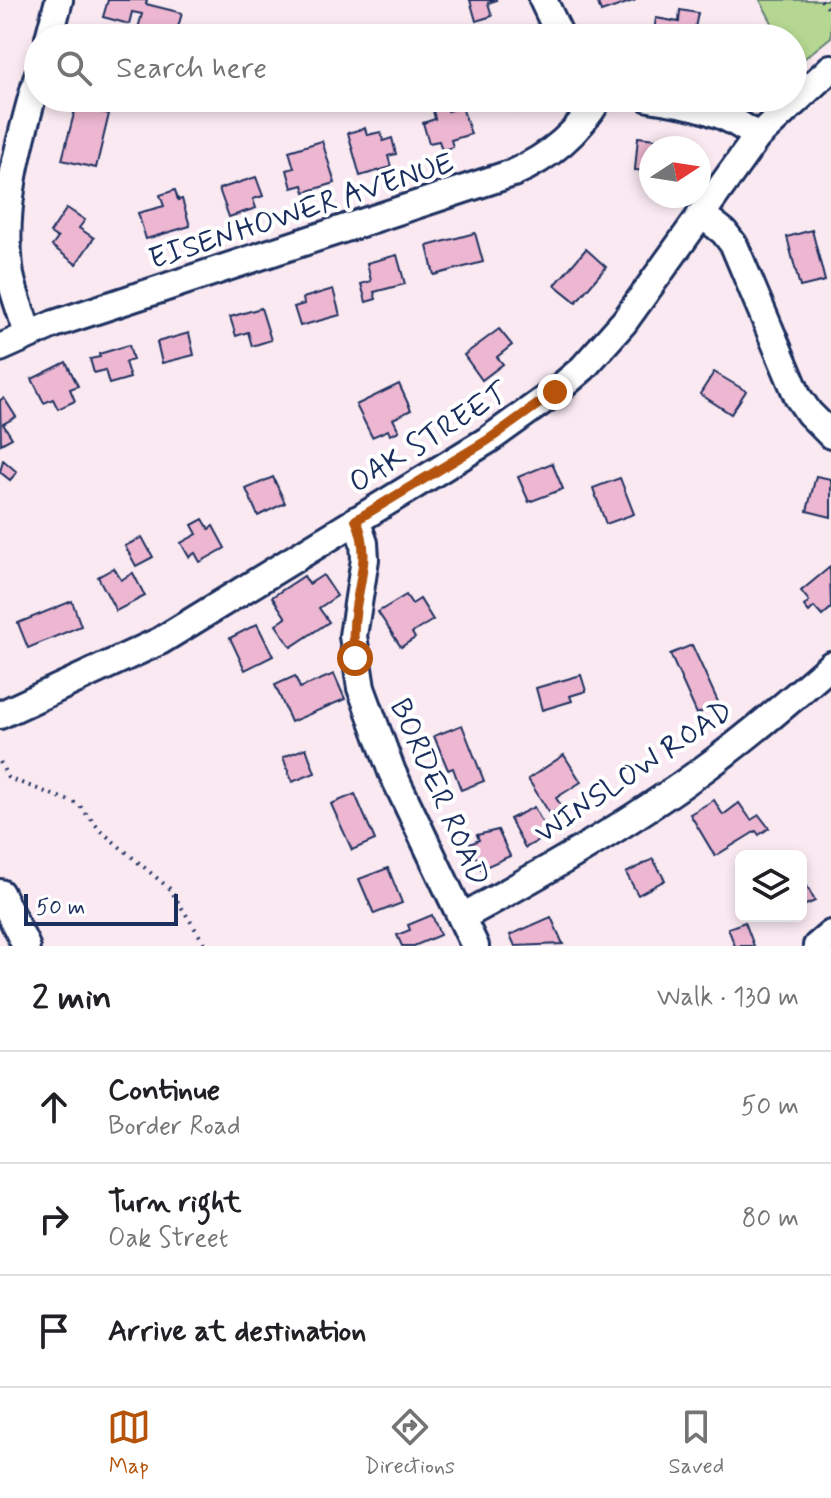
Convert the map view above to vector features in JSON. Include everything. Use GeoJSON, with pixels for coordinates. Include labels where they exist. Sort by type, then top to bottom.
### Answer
{"type":"FeatureCollection","features":[{"type":"Feature","properties":{"kind":"street"},"geometry":{"type":"LineString","coordinates":[[53,24],[59,0]]}},
{"type":"Feature","properties":{"kind":"street"},"geometry":{"type":"LineString","coordinates":[[543,0],[554,24]]}},
{"type":"Feature","properties":{"kind":"street","name":"OAK STREET"},"geometry":{"type":"LineString","coordinates":[[807,90],[831,68]]}},
{"type":"Feature","properties":{"kind":"street"},"geometry":{"type":"LineString","coordinates":[[28,112],[15,157],[7,219],[10,276],[28,334]]}},
{"type":"Feature","properties":{"kind":"street","name":"EISENHOWER AVENUE"},"geometry":{"type":"LineString","coordinates":[[0,348],[28,334],[513,173],[534,163],[567,139],[588,112]]}},
{"type":"Feature","properties":{"kind":"street"},"geometry":{"type":"LineString","coordinates":[[714,112],[742,125],[757,137]]}},
{"type":"Feature","properties":{"kind":"street","name":"OAK STREET"},"geometry":{"type":"LineString","coordinates":[[0,715],[160,641],[488,440],[555,392],[583,368],[624,322],[757,137],[784,112]]}},
{"type":"Feature","properties":{"kind":"street"},"geometry":{"type":"LineString","coordinates":[[701,214],[724,232],[734,245],[798,397],[831,435]]}},
{"type":"Feature","properties":{"kind":"street","name":"BORDER ROAD"},"geometry":{"type":"LineString","coordinates":[[356,520],[364,543],[365,559],[353,636],[361,688],[392,772],[475,946]]}},
{"type":"Feature","properties":{"kind":"street","name":"WINSLOW ROAD"},"geometry":{"type":"LineString","coordinates":[[462,917],[683,783],[831,665]]}},
{"type":"Feature","properties":{"kind":"street"},"geometry":{"type":"LineString","coordinates":[[0,893],[26,946]]}},
{"type":"Feature","properties":{"kind":"street"},"geometry":{"type":"LineString","coordinates":[[817,946],[831,934]]}},
{"type":"Feature","properties":{"kind":"path"},"geometry":{"type":"LineString","coordinates":[[821,0],[831,11]]}},
{"type":"Feature","properties":{"kind":"path"},"geometry":{"type":"LineString","coordinates":[[0,762],[8,778],[78,804],[101,831],[170,889],[206,946]]}},
{"type":"Feature","properties":{"kind":"green space"},"geometry":{"type":"Polygon","coordinates":[[[760,0],[831,0],[831,37],[807,56],[807,24],[773,24],[760,0]]]}},
{"type":"Feature","properties":{"kind":"building"},"geometry":{"type":"Polygon","coordinates":[[[108,0],[147,0],[146,4],[182,13],[179,24],[139,24],[142,14],[132,12],[129,24],[103,17],[108,0]]]}},
{"type":"Feature","properties":{"kind":"building"},"geometry":{"type":"Polygon","coordinates":[[[470,0],[497,0],[488,3],[492,16],[476,21],[470,0]]]}},
{"type":"Feature","properties":{"kind":"building"},"geometry":{"type":"Polygon","coordinates":[[[597,0],[636,0],[601,12],[597,0]]]}},
{"type":"Feature","properties":{"kind":"building"},"geometry":{"type":"Polygon","coordinates":[[[680,10],[698,13],[696,24],[655,24],[656,18],[679,22],[680,10]]]}},
{"type":"Feature","properties":{"kind":"building"},"geometry":{"type":"Polygon","coordinates":[[[74,112],[109,114],[96,168],[62,160],[74,112]]]}},
{"type":"Feature","properties":{"kind":"building"},"geometry":{"type":"Polygon","coordinates":[[[433,112],[464,112],[471,134],[451,140],[453,147],[442,150],[439,141],[429,143],[423,123],[435,119],[433,112]]]}},
{"type":"Feature","properties":{"kind":"building"},"geometry":{"type":"Polygon","coordinates":[[[365,128],[367,135],[381,132],[383,141],[392,138],[396,154],[388,156],[391,167],[360,176],[348,133],[365,128]]]}},
{"type":"Feature","properties":{"kind":"building"},"geometry":{"type":"Polygon","coordinates":[[[638,137],[639,170],[635,170],[638,137]]]}},
{"type":"Feature","properties":{"kind":"building"},"geometry":{"type":"Polygon","coordinates":[[[322,141],[335,183],[305,192],[303,185],[292,188],[287,170],[294,168],[289,151],[322,141]]]}},
{"type":"Feature","properties":{"kind":"building"},"geometry":{"type":"Polygon","coordinates":[[[256,177],[263,196],[253,199],[256,208],[229,217],[219,189],[256,177]]]}},
{"type":"Feature","properties":{"kind":"building"},"geometry":{"type":"Polygon","coordinates":[[[175,190],[178,200],[182,199],[190,226],[146,239],[138,213],[164,206],[160,195],[175,190]]]}},
{"type":"Feature","properties":{"kind":"building"},"geometry":{"type":"Polygon","coordinates":[[[67,208],[85,220],[79,228],[94,238],[76,264],[52,246],[58,238],[50,233],[67,208]]]}},
{"type":"Feature","properties":{"kind":"building"},"geometry":{"type":"Polygon","coordinates":[[[812,230],[825,281],[800,287],[787,237],[812,230]]]}},
{"type":"Feature","properties":{"kind":"building"},"geometry":{"type":"Polygon","coordinates":[[[475,233],[483,262],[434,275],[427,246],[475,233]]]}},
{"type":"Feature","properties":{"kind":"building"},"geometry":{"type":"Polygon","coordinates":[[[586,249],[606,267],[576,302],[555,285],[586,249]]]}},
{"type":"Feature","properties":{"kind":"building"},"geometry":{"type":"Polygon","coordinates":[[[397,255],[405,284],[374,292],[376,299],[366,302],[361,284],[371,281],[367,263],[397,255]]]}},
{"type":"Feature","properties":{"kind":"building"},"geometry":{"type":"Polygon","coordinates":[[[333,289],[340,315],[300,326],[294,307],[304,304],[303,298],[333,289]]]}},
{"type":"Feature","properties":{"kind":"building"},"geometry":{"type":"Polygon","coordinates":[[[261,308],[271,340],[252,346],[248,332],[236,336],[230,317],[261,308]]]}},
{"type":"Feature","properties":{"kind":"building"},"geometry":{"type":"Polygon","coordinates":[[[499,329],[512,345],[497,357],[503,364],[482,380],[464,355],[499,329]]]}},
{"type":"Feature","properties":{"kind":"building"},"geometry":{"type":"Polygon","coordinates":[[[189,333],[194,355],[162,363],[157,342],[189,333]]]}},
{"type":"Feature","properties":{"kind":"building"},"geometry":{"type":"Polygon","coordinates":[[[129,345],[133,360],[125,362],[130,378],[109,384],[105,370],[94,373],[90,359],[129,345]]]}},
{"type":"Feature","properties":{"kind":"building"},"geometry":{"type":"Polygon","coordinates":[[[66,362],[78,386],[70,389],[75,401],[58,409],[53,399],[44,403],[32,379],[66,362]]]}},
{"type":"Feature","properties":{"kind":"building"},"geometry":{"type":"Polygon","coordinates":[[[714,372],[746,391],[731,414],[700,394],[714,372]]]}},
{"type":"Feature","properties":{"kind":"building"},"geometry":{"type":"Polygon","coordinates":[[[399,384],[411,410],[393,419],[399,431],[390,435],[388,430],[372,437],[356,405],[399,384]]]}},
{"type":"Feature","properties":{"kind":"building"},"geometry":{"type":"Polygon","coordinates":[[[4,398],[16,417],[3,424],[12,438],[1,444],[0,400],[4,398]]]}},
{"type":"Feature","properties":{"kind":"building"},"geometry":{"type":"Polygon","coordinates":[[[3,460],[17,472],[10,480],[0,472],[3,460]]]}},
{"type":"Feature","properties":{"kind":"building"},"geometry":{"type":"Polygon","coordinates":[[[552,463],[563,489],[529,502],[518,477],[552,463]]]}},
{"type":"Feature","properties":{"kind":"building"},"geometry":{"type":"Polygon","coordinates":[[[816,476],[831,479],[831,517],[807,511],[816,476]]]}},
{"type":"Feature","properties":{"kind":"building"},"geometry":{"type":"Polygon","coordinates":[[[273,477],[285,503],[258,516],[246,489],[273,477]]]}},
{"type":"Feature","properties":{"kind":"building"},"geometry":{"type":"Polygon","coordinates":[[[620,478],[634,514],[606,524],[593,488],[620,478]]]}},
{"type":"Feature","properties":{"kind":"building"},"geometry":{"type":"Polygon","coordinates":[[[203,519],[209,529],[213,526],[225,548],[200,562],[195,553],[189,557],[181,543],[197,534],[192,525],[203,519]]]}},
{"type":"Feature","properties":{"kind":"building"},"geometry":{"type":"Polygon","coordinates":[[[142,537],[153,557],[136,566],[125,546],[142,537]]]}},
{"type":"Feature","properties":{"kind":"building"},"geometry":{"type":"Polygon","coordinates":[[[830,567],[831,608],[822,616],[814,607],[809,612],[804,606],[809,601],[801,591],[830,567]]]}},
{"type":"Feature","properties":{"kind":"building"},"geometry":{"type":"Polygon","coordinates":[[[114,568],[121,580],[133,573],[145,596],[116,611],[98,577],[114,568]]]}},
{"type":"Feature","properties":{"kind":"building"},"geometry":{"type":"Polygon","coordinates":[[[323,575],[337,596],[319,608],[329,622],[291,647],[276,625],[286,618],[272,597],[304,576],[309,584],[323,575]]]}},
{"type":"Feature","properties":{"kind":"building"},"geometry":{"type":"Polygon","coordinates":[[[406,595],[412,604],[420,599],[433,620],[412,633],[415,638],[401,647],[378,612],[406,595]]]}},
{"type":"Feature","properties":{"kind":"building"},"geometry":{"type":"Polygon","coordinates":[[[72,601],[81,626],[28,648],[18,623],[72,601]]]}},
{"type":"Feature","properties":{"kind":"building"},"geometry":{"type":"Polygon","coordinates":[[[257,624],[273,656],[245,670],[230,638],[257,624]]]}},
{"type":"Feature","properties":{"kind":"building"},"geometry":{"type":"Polygon","coordinates":[[[692,645],[719,704],[697,714],[670,654],[692,645]]]}},
{"type":"Feature","properties":{"kind":"building"},"geometry":{"type":"Polygon","coordinates":[[[334,674],[345,699],[291,722],[275,685],[295,676],[300,688],[334,674]]]}},
{"type":"Feature","properties":{"kind":"building"},"geometry":{"type":"Polygon","coordinates":[[[581,675],[586,691],[570,696],[572,701],[542,710],[536,688],[581,675]]]}},
{"type":"Feature","properties":{"kind":"building"},"geometry":{"type":"Polygon","coordinates":[[[462,725],[484,781],[461,790],[453,768],[448,770],[434,736],[462,725]]]}},
{"type":"Feature","properties":{"kind":"building"},"geometry":{"type":"Polygon","coordinates":[[[306,748],[315,773],[292,782],[283,757],[306,748]]]}},
{"type":"Feature","properties":{"kind":"building"},"geometry":{"type":"Polygon","coordinates":[[[564,755],[581,782],[556,798],[562,807],[550,814],[528,779],[564,755]]]}},
{"type":"Feature","properties":{"kind":"building"},"geometry":{"type":"Polygon","coordinates":[[[355,794],[375,840],[352,850],[331,804],[355,794]]]}},
{"type":"Feature","properties":{"kind":"building"},"geometry":{"type":"Polygon","coordinates":[[[714,800],[723,815],[739,803],[751,820],[759,815],[769,828],[759,835],[756,831],[715,856],[690,814],[714,800]]]}},
{"type":"Feature","properties":{"kind":"building"},"geometry":{"type":"Polygon","coordinates":[[[534,807],[549,835],[525,848],[510,819],[534,807]]]}},
{"type":"Feature","properties":{"kind":"building"},"geometry":{"type":"Polygon","coordinates":[[[498,830],[510,856],[481,869],[470,844],[479,840],[477,835],[498,830]]]}},
{"type":"Feature","properties":{"kind":"building"},"geometry":{"type":"Polygon","coordinates":[[[653,859],[665,880],[638,895],[626,873],[653,859]]]}},
{"type":"Feature","properties":{"kind":"building"},"geometry":{"type":"Polygon","coordinates":[[[388,868],[402,903],[374,914],[359,879],[388,868]]]}},
{"type":"Feature","properties":{"kind":"building"},"geometry":{"type":"Polygon","coordinates":[[[807,886],[815,901],[807,904],[807,886]]]}},
{"type":"Feature","properties":{"kind":"building"},"geometry":{"type":"Polygon","coordinates":[[[432,915],[440,935],[414,946],[402,946],[397,935],[410,930],[408,925],[432,915]]]}},
{"type":"Feature","properties":{"kind":"building"},"geometry":{"type":"Polygon","coordinates":[[[551,917],[563,944],[515,946],[510,935],[551,917]]]}},
{"type":"Feature","properties":{"kind":"building"},"geometry":{"type":"Polygon","coordinates":[[[745,922],[754,946],[735,946],[728,928],[745,922]]]}},
{"type":"Feature","properties":{"kind":"route"},"geometry":{"type":"LineString","coordinates":[[355,658],[353,636],[365,559],[364,543],[356,520],[488,440],[555,392]]}}]}
